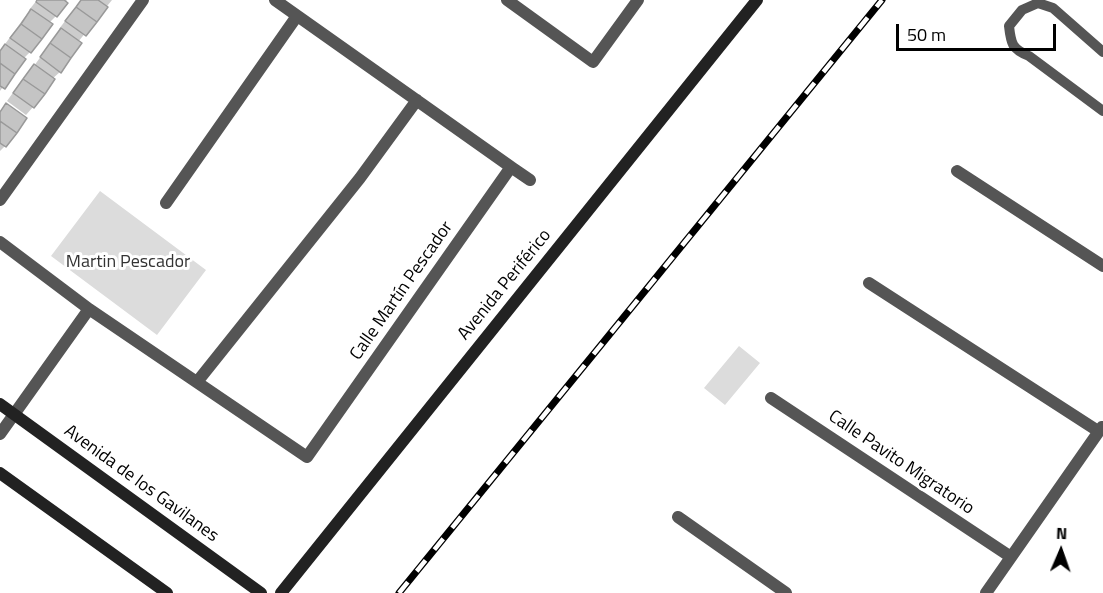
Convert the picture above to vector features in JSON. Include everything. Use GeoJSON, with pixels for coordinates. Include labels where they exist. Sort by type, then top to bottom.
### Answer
{"type":"FeatureCollection","features":[{"type":"Feature","properties":{"kind":"main road","name":"Avenida Periférico"},"geometry":{"type":"LineString","coordinates":[[281,593],[757,0]]}},
{"type":"Feature","properties":{"kind":"main road","name":"Avenida de los Gavilanes"},"geometry":{"type":"LineString","coordinates":[[0,404],[261,593]]}},
{"type":"Feature","properties":{"kind":"main road"},"geometry":{"type":"LineString","coordinates":[[0,473],[167,593]]}},
{"type":"Feature","properties":{"kind":"street"},"geometry":{"type":"LineString","coordinates":[[0,200],[143,0]]}},
{"type":"Feature","properties":{"kind":"street"},"geometry":{"type":"LineString","coordinates":[[275,0],[530,180]]}},
{"type":"Feature","properties":{"kind":"street"},"geometry":{"type":"LineString","coordinates":[[507,0],[593,62],[638,0]]}},
{"type":"Feature","properties":{"kind":"street"},"geometry":{"type":"LineString","coordinates":[[166,203],[297,16]]}},
{"type":"Feature","properties":{"kind":"street"},"geometry":{"type":"LineString","coordinates":[[196,382],[360,178],[417,100]]}},
{"type":"Feature","properties":{"kind":"street","name":"Calle Martín Pescador"},"geometry":{"type":"LineString","coordinates":[[0,242],[89,309],[307,457],[511,167]]}},
{"type":"Feature","properties":{"kind":"street"},"geometry":{"type":"LineString","coordinates":[[957,171],[1103,266]]}},
{"type":"Feature","properties":{"kind":"street"},"geometry":{"type":"LineString","coordinates":[[868,284],[1101,428],[986,593]]}},
{"type":"Feature","properties":{"kind":"street"},"geometry":{"type":"LineString","coordinates":[[0,434],[89,309]]}},
{"type":"Feature","properties":{"kind":"street","name":"Calle Pavito Migratorio"},"geometry":{"type":"LineString","coordinates":[[771,398],[1011,557]]}},
{"type":"Feature","properties":{"kind":"street"},"geometry":{"type":"LineString","coordinates":[[678,517],[786,593]]}},
{"type":"Feature","properties":{"kind":"lane"},"geometry":{"type":"LineString","coordinates":[[1103,52],[1053,8],[1038,3],[1022,10],[1009,26],[1011,43],[1019,52],[1029,56],[1103,111]]}},
{"type":"Feature","properties":{"kind":"green space","name":"Martin Pescador"},"geometry":{"type":"Polygon","coordinates":[[[100,191],[206,270],[157,335],[51,256],[100,191]]]}},
{"type":"Feature","properties":{"kind":"green space"},"geometry":{"type":"Polygon","coordinates":[[[739,346],[760,363],[725,405],[704,388],[739,346]]]}},
{"type":"Feature","properties":{"kind":"building"},"geometry":{"type":"Polygon","coordinates":[[[37,0],[64,0],[68,3],[57,17],[36,2],[37,0]]]}},
{"type":"Feature","properties":{"kind":"building"},"geometry":{"type":"Polygon","coordinates":[[[81,0],[98,0],[108,7],[97,22],[76,7],[81,0]]]}},
{"type":"Feature","properties":{"kind":"building"},"geometry":{"type":"Polygon","coordinates":[[[76,7],[97,22],[86,36],[65,21],[76,7]]]}},
{"type":"Feature","properties":{"kind":"building"},"geometry":{"type":"Polygon","coordinates":[[[31,9],[53,24],[42,39],[21,24],[31,9]]]}},
{"type":"Feature","properties":{"kind":"building"},"geometry":{"type":"Polygon","coordinates":[[[21,24],[42,39],[31,53],[10,38],[21,24]]]}},
{"type":"Feature","properties":{"kind":"building"},"geometry":{"type":"Polygon","coordinates":[[[61,28],[82,43],[71,58],[50,43],[61,28]]]}},
{"type":"Feature","properties":{"kind":"building"},"geometry":{"type":"Polygon","coordinates":[[[50,43],[71,58],[61,73],[40,57],[50,43]]]}},
{"type":"Feature","properties":{"kind":"building"},"geometry":{"type":"Polygon","coordinates":[[[5,44],[26,59],[15,74],[0,63],[0,51],[5,44]]]}},
{"type":"Feature","properties":{"kind":"building"},"geometry":{"type":"Polygon","coordinates":[[[0,63],[15,74],[5,89],[0,86],[0,63]]]}},
{"type":"Feature","properties":{"kind":"building"},"geometry":{"type":"Polygon","coordinates":[[[34,64],[55,79],[45,94],[23,79],[34,64]]]}},
{"type":"Feature","properties":{"kind":"building"},"geometry":{"type":"Polygon","coordinates":[[[23,79],[45,94],[34,108],[13,93],[23,79]]]}},
{"type":"Feature","properties":{"kind":"building"},"geometry":{"type":"Polygon","coordinates":[[[6,103],[27,118],[17,133],[0,121],[0,112],[6,103]]]}},
{"type":"Feature","properties":{"kind":"building"},"geometry":{"type":"Polygon","coordinates":[[[0,121],[17,133],[6,147],[0,143],[0,121]]]}},
{"type":"Feature","properties":{"kind":"railway"},"geometry":{"type":"LineString","coordinates":[[399,593],[882,0]]}}]}
